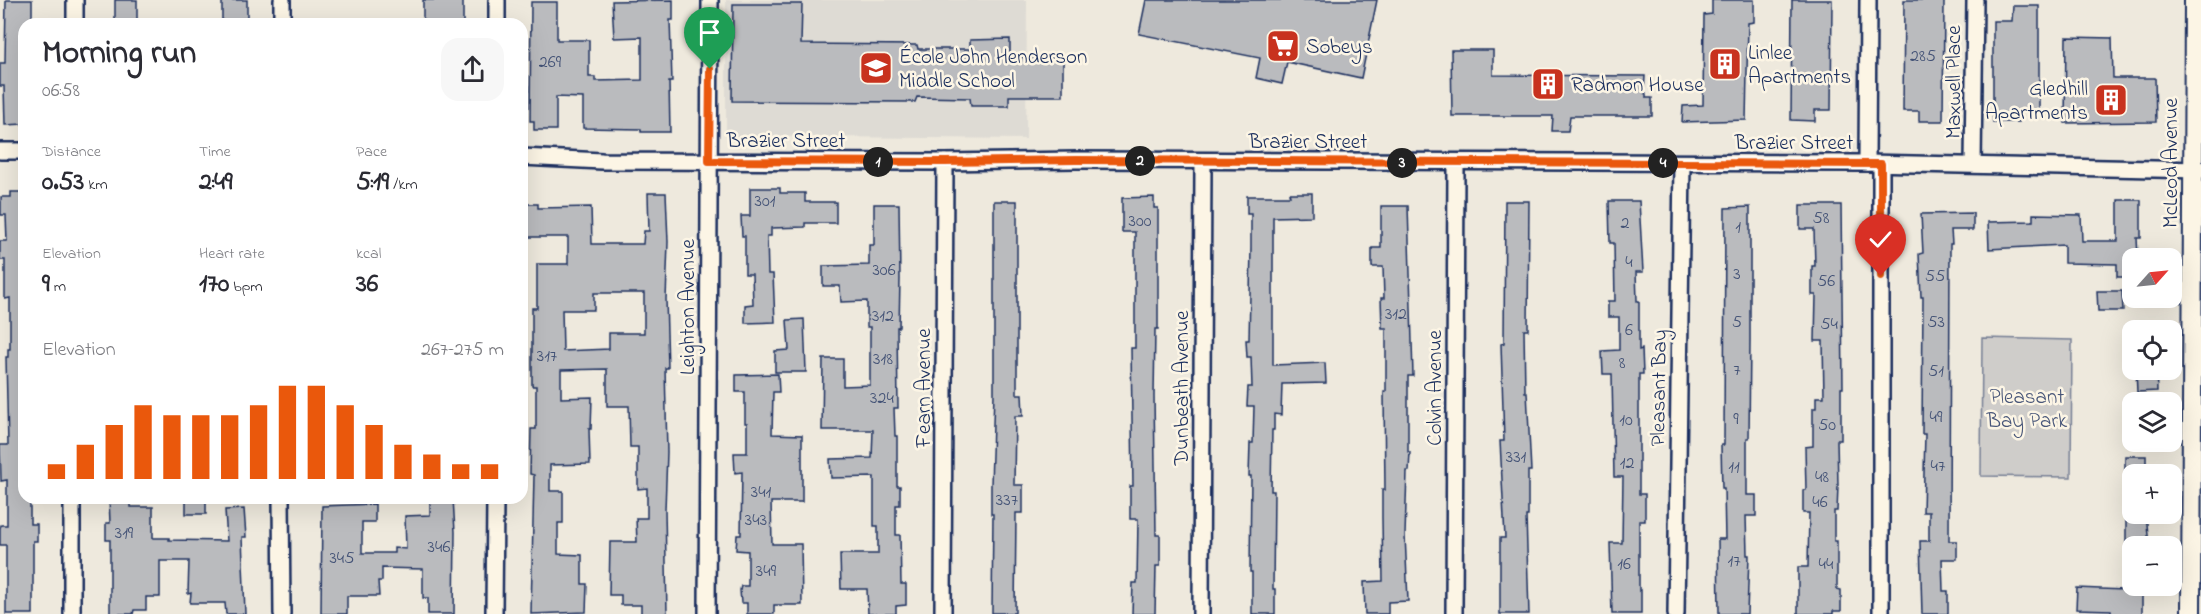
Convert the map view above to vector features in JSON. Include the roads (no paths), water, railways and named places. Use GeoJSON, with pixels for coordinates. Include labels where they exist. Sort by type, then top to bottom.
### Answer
{"type":"FeatureCollection","features":[{"type":"Feature","properties":{"kind":"street"},"geometry":{"type":"LineString","coordinates":[[75,0],[75,18]]}},
{"type":"Feature","properties":{"kind":"street"},"geometry":{"type":"LineString","coordinates":[[282,0],[282,18]]}},
{"type":"Feature","properties":{"kind":"street"},"geometry":{"type":"LineString","coordinates":[[497,0],[497,18]]}},
{"type":"Feature","properties":{"kind":"street","name":"Leighton Avenue"},"geometry":{"type":"LineString","coordinates":[[707,614],[710,0]]}},
{"type":"Feature","properties":{"kind":"street"},"geometry":{"type":"LineString","coordinates":[[1868,0],[1874,164],[1881,614]]}},
{"type":"Feature","properties":{"kind":"street","name":"Maxwell Place"},"geometry":{"type":"LineString","coordinates":[[1973,165],[1975,0]]}},
{"type":"Feature","properties":{"kind":"street","name":"McLeod Avenue"},"geometry":{"type":"LineString","coordinates":[[2191,614],[2197,170],[2194,0]]}},
{"type":"Feature","properties":{"kind":"street"},"geometry":{"type":"LineString","coordinates":[[0,151],[18,151]]}},
{"type":"Feature","properties":{"kind":"street","name":"Brazier Street"},"geometry":{"type":"LineString","coordinates":[[528,157],[709,161],[1076,160],[1874,164],[2197,170]]}},
{"type":"Feature","properties":{"kind":"street","name":"Fearn Avenue"},"geometry":{"type":"LineString","coordinates":[[943,614],[945,162]]}},
{"type":"Feature","properties":{"kind":"street","name":"Dunbeath Avenue"},"geometry":{"type":"LineString","coordinates":[[1201,614],[1203,162]]}},
{"type":"Feature","properties":{"kind":"street","name":"Colvin Avenue"},"geometry":{"type":"LineString","coordinates":[[1454,614],[1456,163]]}},
{"type":"Feature","properties":{"kind":"street","name":"Pleasant Bay"},"geometry":{"type":"LineString","coordinates":[[1676,614],[1682,163]]}},
{"type":"Feature","properties":{"kind":"street"},"geometry":{"type":"LineString","coordinates":[[72,504],[72,614]]}},
{"type":"Feature","properties":{"kind":"street"},"geometry":{"type":"LineString","coordinates":[[281,504],[282,614]]}},
{"type":"Feature","properties":{"kind":"street"},"geometry":{"type":"LineString","coordinates":[[494,614],[495,504]]}},
{"type":"Feature","properties":{"kind":"place","name":"Sobeys"},"geometry":{"type":"Point","coordinates":[1283,46]}},
{"type":"Feature","properties":{"kind":"place","name":"Linlee Apartments"},"geometry":{"type":"Point","coordinates":[1725,64]}},
{"type":"Feature","properties":{"kind":"place","name":"École John Henderson Middle School"},"geometry":{"type":"Point","coordinates":[876,68]}},
{"type":"Feature","properties":{"kind":"place","name":"Radmon House"},"geometry":{"type":"Point","coordinates":[1548,84]}},
{"type":"Feature","properties":{"kind":"place","name":"Gledhill Apartments"},"geometry":{"type":"Point","coordinates":[2111,100]}},
{"type":"Feature","properties":{"kind":"park label","name":"Pleasant Bay Park"},"geometry":{"type":"Point","coordinates":[2027,408]}}]}
